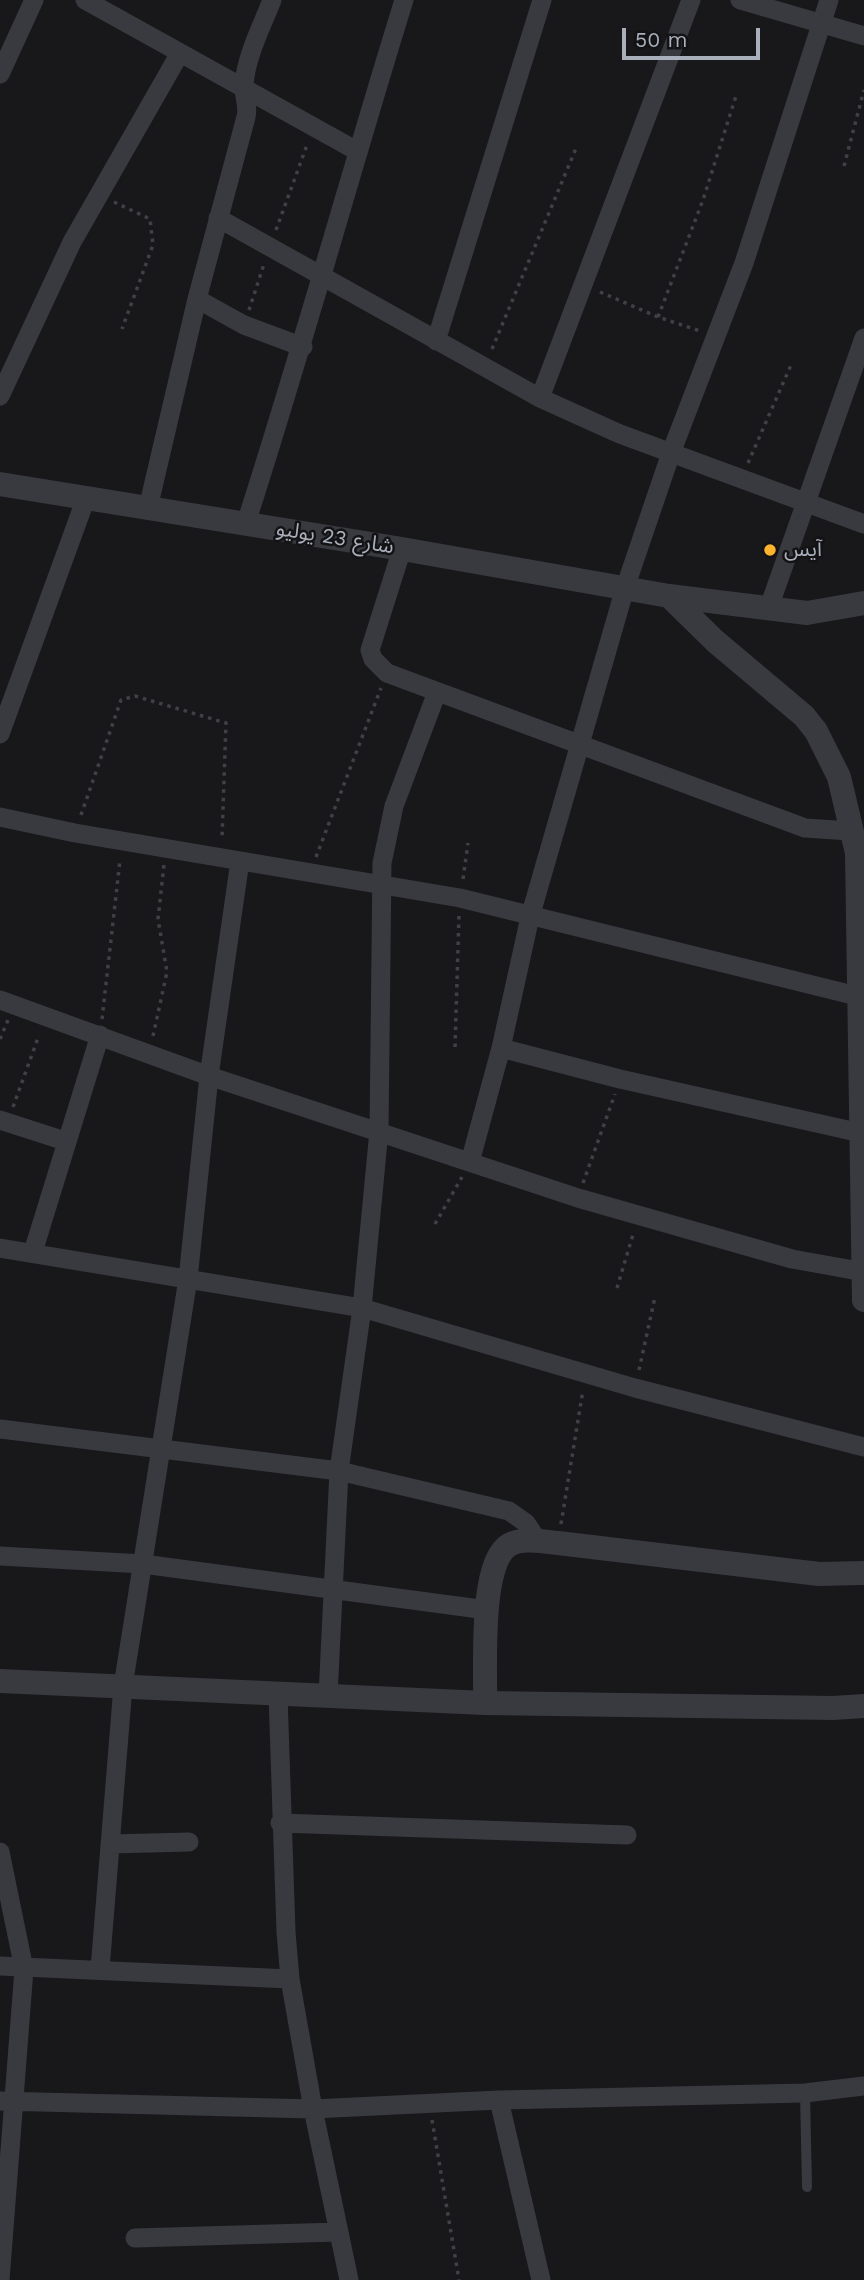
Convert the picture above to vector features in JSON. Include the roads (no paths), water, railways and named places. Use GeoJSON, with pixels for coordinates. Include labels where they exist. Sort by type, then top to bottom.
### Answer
{"type":"FeatureCollection","features":[{"type":"Feature","properties":{"kind":"street"},"geometry":{"type":"LineString","coordinates":[[0,74],[34,0]]}},
{"type":"Feature","properties":{"kind":"street"},"geometry":{"type":"LineString","coordinates":[[85,0],[357,151]]}},
{"type":"Feature","properties":{"kind":"street"},"geometry":{"type":"LineString","coordinates":[[148,508],[197,299],[248,107],[243,86],[272,0]]}},
{"type":"Feature","properties":{"kind":"street"},"geometry":{"type":"LineString","coordinates":[[246,523],[324,278],[357,151],[404,0]]}},
{"type":"Feature","properties":{"kind":"street"},"geometry":{"type":"LineString","coordinates":[[436,341],[542,0]]}},
{"type":"Feature","properties":{"kind":"street"},"geometry":{"type":"LineString","coordinates":[[540,398],[691,0]]}},
{"type":"Feature","properties":{"kind":"street"},"geometry":{"type":"LineString","coordinates":[[740,0],[864,36]]}},
{"type":"Feature","properties":{"kind":"street"},"geometry":{"type":"LineString","coordinates":[[470,1162],[501,1048],[530,917],[582,745],[625,588],[671,453],[744,263],[829,0]]}},
{"type":"Feature","properties":{"kind":"street"},"geometry":{"type":"LineString","coordinates":[[0,396],[50,286],[98,194],[180,53]]}},
{"type":"Feature","properties":{"kind":"street"},"geometry":{"type":"LineString","coordinates":[[218,218],[540,398],[671,453],[864,524]]}},
{"type":"Feature","properties":{"kind":"street"},"geometry":{"type":"LineString","coordinates":[[197,299],[244,325],[303,347]]}},
{"type":"Feature","properties":{"kind":"street"},"geometry":{"type":"LineString","coordinates":[[768,610],[805,502],[856,386],[864,338]]}},
{"type":"Feature","properties":{"kind":"street","name":"شارع 23 يوليو"},"geometry":{"type":"LineString","coordinates":[[0,484],[402,549],[669,596],[768,610],[807,613],[864,603]]}},
{"type":"Feature","properties":{"kind":"street"},"geometry":{"type":"LineString","coordinates":[[0,734],[86,499]]}},
{"type":"Feature","properties":{"kind":"street"},"geometry":{"type":"LineString","coordinates":[[402,549],[370,650],[373,659],[387,673],[857,847]]}},
{"type":"Feature","properties":{"kind":"street"},"geometry":{"type":"LineString","coordinates":[[669,596],[715,641],[804,716],[816,731],[839,777],[857,847],[864,1300]]}},
{"type":"Feature","properties":{"kind":"street"},"geometry":{"type":"LineString","coordinates":[[328,1696],[331,1590],[339,1471],[362,1308],[379,1131],[382,863],[388,826],[437,692]]}},
{"type":"Feature","properties":{"kind":"street"},"geometry":{"type":"LineString","coordinates":[[0,817],[75,833],[460,898],[861,997]]}},
{"type":"Feature","properties":{"kind":"street"},"geometry":{"type":"LineString","coordinates":[[100,1969],[123,1686],[188,1279],[230,859]]}},
{"type":"Feature","properties":{"kind":"street"},"geometry":{"type":"LineString","coordinates":[[0,1000],[209,1076],[578,1198],[792,1259],[864,1272]]}},
{"type":"Feature","properties":{"kind":"street"},"geometry":{"type":"LineString","coordinates":[[33,1252],[65,1141],[100,1035]]}},
{"type":"Feature","properties":{"kind":"street"},"geometry":{"type":"LineString","coordinates":[[501,1048],[620,1079],[861,1133]]}},
{"type":"Feature","properties":{"kind":"street"},"geometry":{"type":"LineString","coordinates":[[4,1121],[65,1141]]}},
{"type":"Feature","properties":{"kind":"street"},"geometry":{"type":"LineString","coordinates":[[0,1248],[362,1308],[635,1388],[864,1447]]}},
{"type":"Feature","properties":{"kind":"street"},"geometry":{"type":"LineString","coordinates":[[0,1429],[339,1471],[509,1511],[548,1542]]}},
{"type":"Feature","properties":{"kind":"street"},"geometry":{"type":"LineString","coordinates":[[485,1703],[487,1610],[493,1569],[500,1552],[515,1542],[548,1542],[819,1574],[864,1573]]}},
{"type":"Feature","properties":{"kind":"street"},"geometry":{"type":"LineString","coordinates":[[0,1556],[143,1564],[487,1610]]}},
{"type":"Feature","properties":{"kind":"street"},"geometry":{"type":"LineString","coordinates":[[0,1681],[485,1703],[833,1708],[864,1706]]}},
{"type":"Feature","properties":{"kind":"street"},"geometry":{"type":"LineString","coordinates":[[278,1695],[280,1823],[290,1979],[313,2109],[349,2280]]}},
{"type":"Feature","properties":{"kind":"street"},"geometry":{"type":"LineString","coordinates":[[280,1823],[627,1836]]}},
{"type":"Feature","properties":{"kind":"street"},"geometry":{"type":"LineString","coordinates":[[110,1844],[189,1842]]}},
{"type":"Feature","properties":{"kind":"street"},"geometry":{"type":"LineString","coordinates":[[0,1852],[24,1969],[7,2101],[0,2280]]}},
{"type":"Feature","properties":{"kind":"street"},"geometry":{"type":"LineString","coordinates":[[0,1966],[290,1979]]}},
{"type":"Feature","properties":{"kind":"street"},"geometry":{"type":"LineString","coordinates":[[7,2101],[313,2109],[499,2100],[805,2093],[864,2086]]}},
{"type":"Feature","properties":{"kind":"street"},"geometry":{"type":"LineString","coordinates":[[499,2100],[541,2280]]}},
{"type":"Feature","properties":{"kind":"street"},"geometry":{"type":"LineString","coordinates":[[135,2238],[338,2232]]}},
{"type":"Feature","properties":{"kind":"lane"},"geometry":{"type":"LineString","coordinates":[[805,2093],[807,2187]]}},
{"type":"Feature","properties":{"kind":"place","name":"آيس"},"geometry":{"type":"Point","coordinates":[770,550]}}]}
